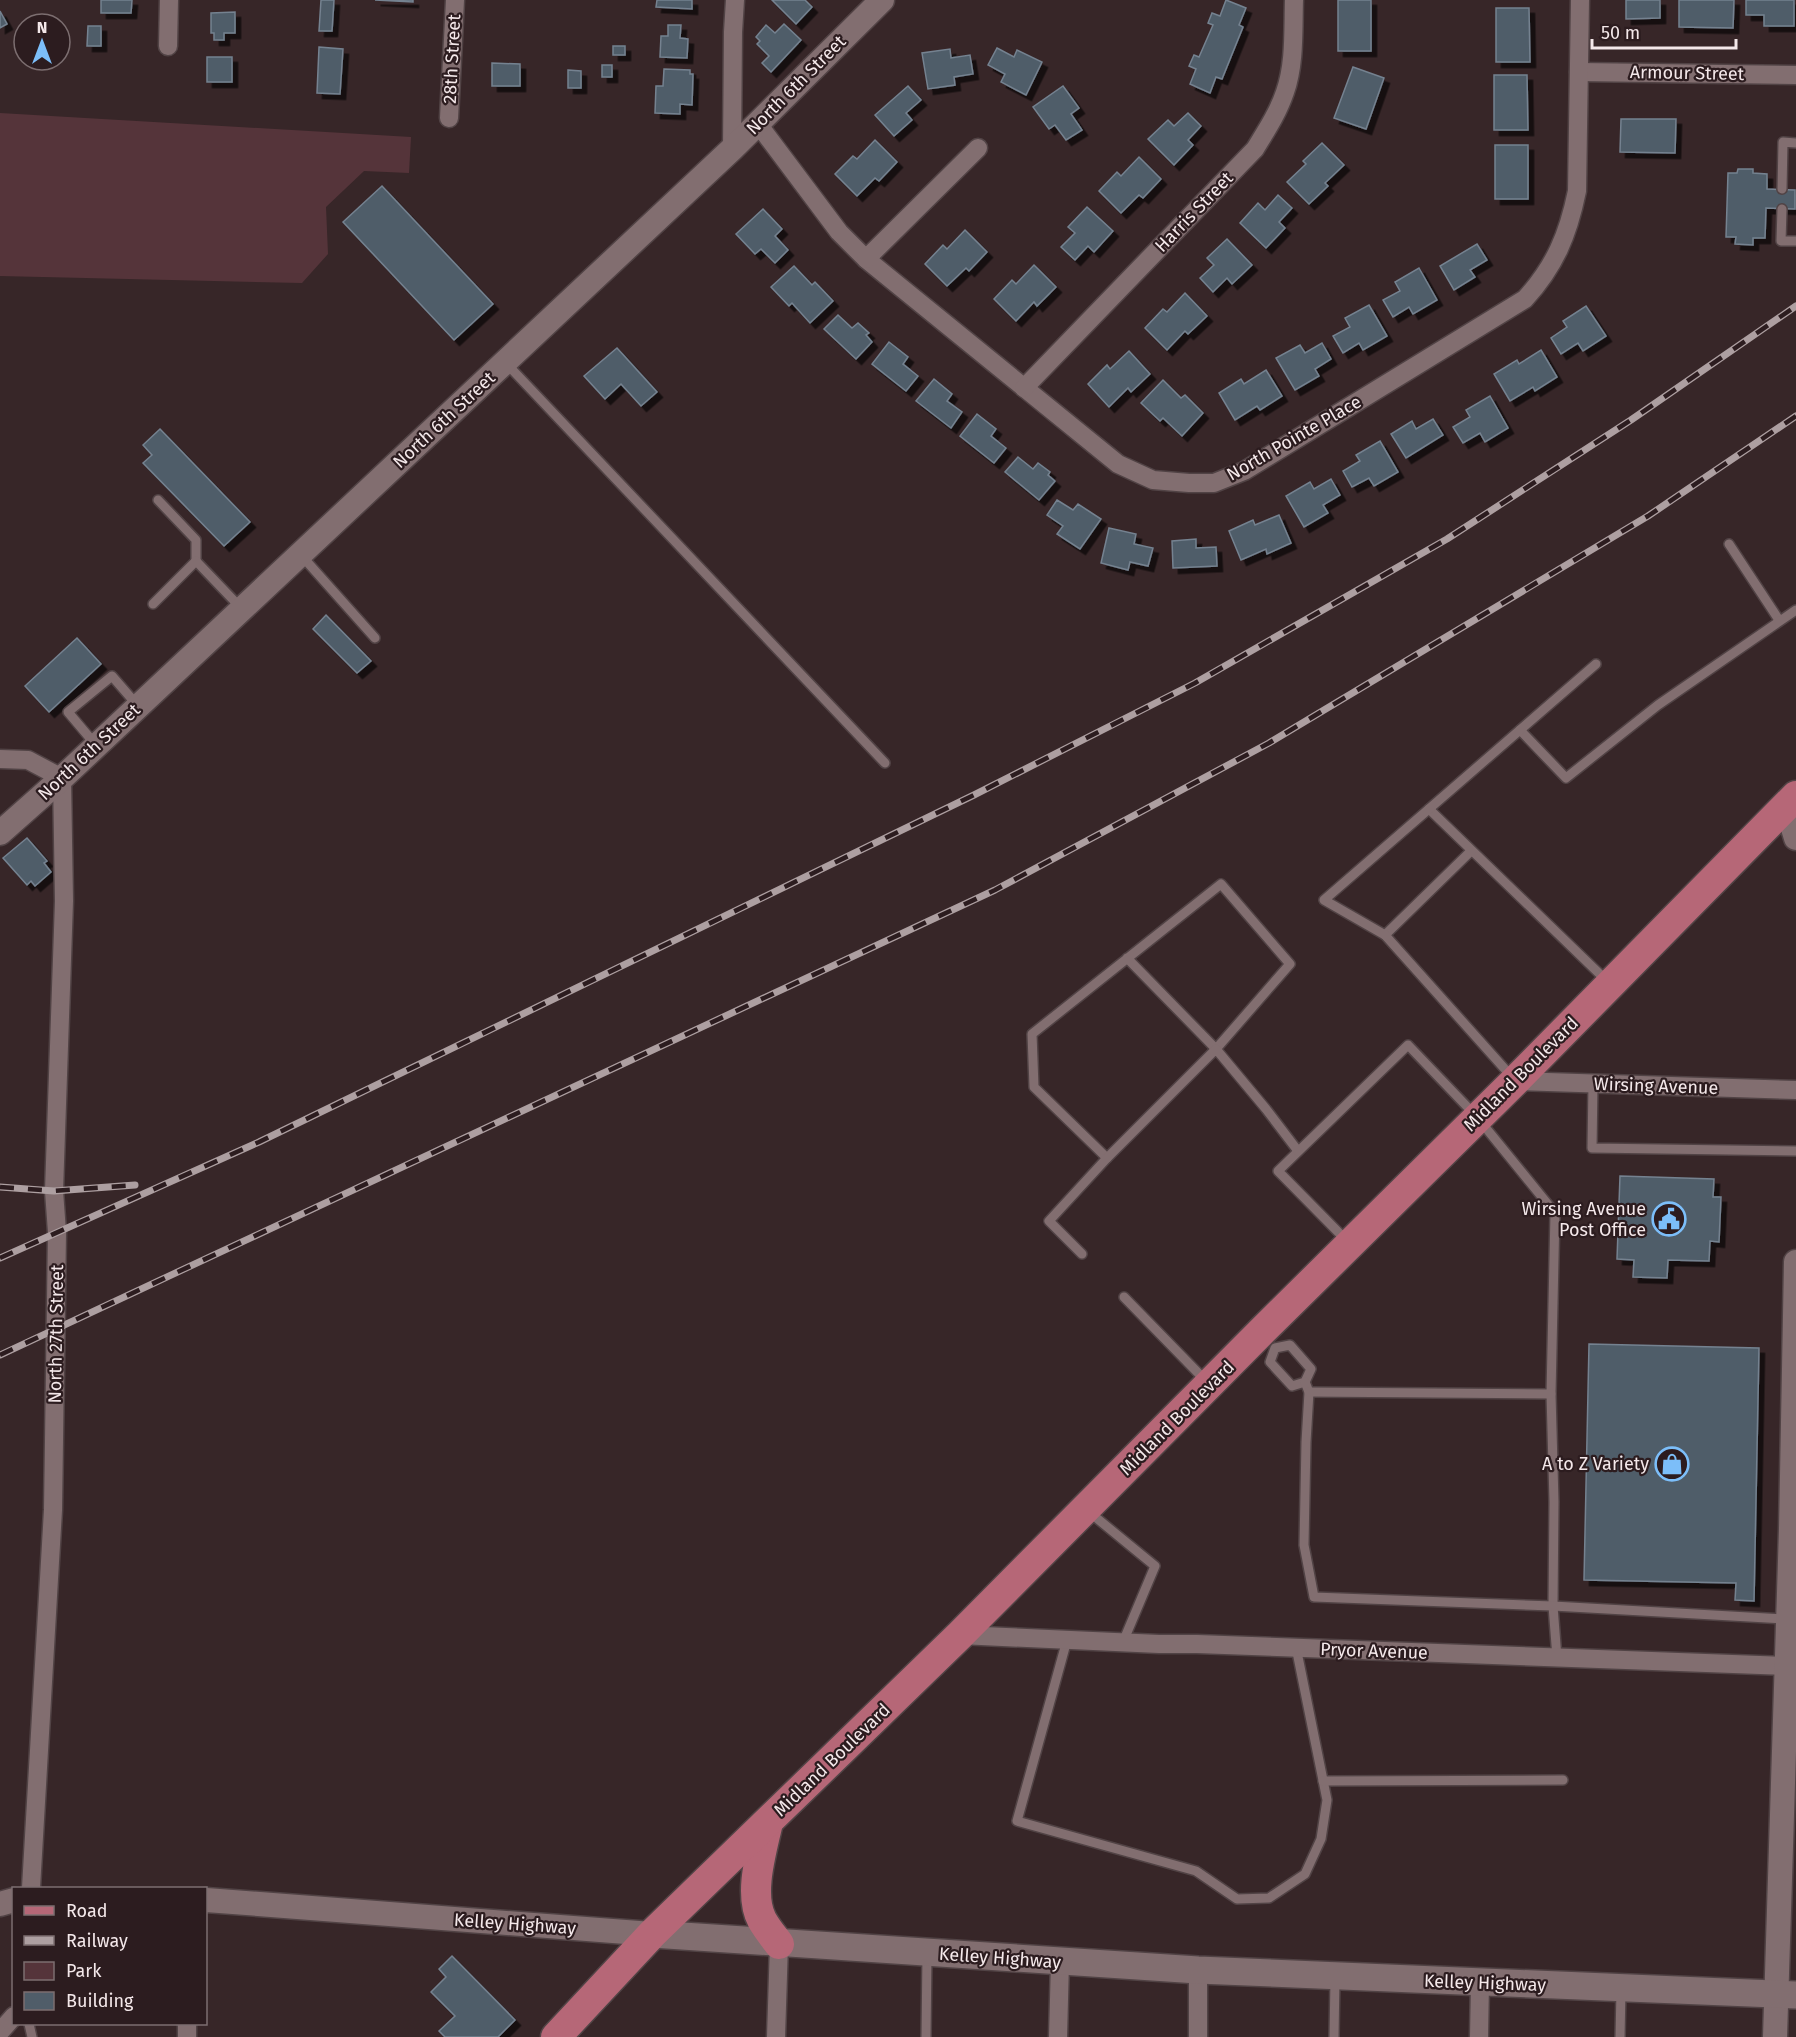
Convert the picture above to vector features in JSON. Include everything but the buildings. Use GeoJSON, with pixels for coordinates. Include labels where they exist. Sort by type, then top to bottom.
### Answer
{"type":"FeatureCollection","features":[{"type":"Feature","properties":{"kind":"main road","name":"Midland Boulevard"},"geometry":{"type":"LineString","coordinates":[[556,2037],[652,1934],[960,1635],[1210,1385],[1269,1339],[1350,1244],[1515,1081],[1791,800]]}},
{"type":"Feature","properties":{"kind":"main road"},"geometry":{"type":"LineString","coordinates":[[768,1822],[758,1872],[756,1896],[761,1919],[779,1944]]}},
{"type":"Feature","properties":{"kind":"main road","name":"Kelley Highway"},"geometry":{"type":"LineString","coordinates":[[652,1934],[927,1954],[1198,1970],[1786,1995]]}},
{"type":"Feature","properties":{"kind":"street"},"geometry":{"type":"LineString","coordinates":[[168,46],[169,0]]}},
{"type":"Feature","properties":{"kind":"street","name":"28th Street"},"geometry":{"type":"LineString","coordinates":[[449,118],[455,0]]}},
{"type":"Feature","properties":{"kind":"street"},"geometry":{"type":"LineString","coordinates":[[732,149],[735,0]]}},
{"type":"Feature","properties":{"kind":"street","name":"North 6th Street"},"geometry":{"type":"LineString","coordinates":[[0,833],[97,746],[732,149],[882,0]]}},
{"type":"Feature","properties":{"kind":"street","name":"Harris Street"},"geometry":{"type":"LineString","coordinates":[[1024,388],[1255,149],[1273,120],[1286,91],[1293,49],[1294,0]]}},
{"type":"Feature","properties":{"kind":"street","name":"North Pointe Place"},"geometry":{"type":"LineString","coordinates":[[758,124],[839,232],[866,259],[1118,464],[1154,480],[1214,483],[1244,471],[1525,299],[1542,281],[1561,247],[1571,221],[1577,191],[1580,0]]}},
{"type":"Feature","properties":{"kind":"street","name":"Armour Street"},"geometry":{"type":"LineString","coordinates":[[1579,72],[1796,75]]}},
{"type":"Feature","properties":{"kind":"street"},"geometry":{"type":"LineString","coordinates":[[866,259],[978,148]]}},
{"type":"Feature","properties":{"kind":"street"},"geometry":{"type":"LineString","coordinates":[[0,759],[28,760],[62,778]]}},
{"type":"Feature","properties":{"kind":"street","name":"North 27th Street"},"geometry":{"type":"LineString","coordinates":[[31,1887],[53,1510],[57,1232],[54,1191],[64,901],[62,778]]}},
{"type":"Feature","properties":{"kind":"street"},"geometry":{"type":"LineString","coordinates":[[1791,800],[1796,838]]}},
{"type":"Feature","properties":{"kind":"street","name":"Wirsing Avenue"},"geometry":{"type":"LineString","coordinates":[[1515,1081],[1796,1090]]}},
{"type":"Feature","properties":{"kind":"street"},"geometry":{"type":"LineString","coordinates":[[1775,2037],[1786,1995],[1787,1666],[1796,1262]]}},
{"type":"Feature","properties":{"kind":"street","name":"Pryor Avenue"},"geometry":{"type":"LineString","coordinates":[[960,1635],[1787,1666]]}},
{"type":"Feature","properties":{"kind":"street","name":"Kelley Highway"},"geometry":{"type":"LineString","coordinates":[[207,1900],[652,1934]]}},
{"type":"Feature","properties":{"kind":"street"},"geometry":{"type":"LineString","coordinates":[[776,2037],[779,1944]]}},
{"type":"Feature","properties":{"kind":"street"},"geometry":{"type":"LineString","coordinates":[[1058,2037],[1060,1962]]}},
{"type":"Feature","properties":{"kind":"street"},"geometry":{"type":"LineString","coordinates":[[1198,1970],[1198,2037]]}},
{"type":"Feature","properties":{"kind":"street"},"geometry":{"type":"LineString","coordinates":[[1479,2037],[1480,1983]]}},
{"type":"Feature","properties":{"kind":"street"},"geometry":{"type":"LineString","coordinates":[[0,2032],[12,2018]]}},
{"type":"Feature","properties":{"kind":"lane"},"geometry":{"type":"LineString","coordinates":[[1782,189],[1783,142],[1796,143]]}},
{"type":"Feature","properties":{"kind":"lane"},"geometry":{"type":"LineString","coordinates":[[1782,209],[1781,241],[1796,241]]}},
{"type":"Feature","properties":{"kind":"lane"},"geometry":{"type":"LineString","coordinates":[[506,362],[885,763]]}},
{"type":"Feature","properties":{"kind":"lane"},"geometry":{"type":"LineString","coordinates":[[158,501],[196,540],[196,561],[243,609]]}},
{"type":"Feature","properties":{"kind":"lane"},"geometry":{"type":"LineString","coordinates":[[1729,544],[1779,620]]}},
{"type":"Feature","properties":{"kind":"lane"},"geometry":{"type":"LineString","coordinates":[[301,555],[375,638]]}},
{"type":"Feature","properties":{"kind":"lane"},"geometry":{"type":"LineString","coordinates":[[153,604],[196,561]]}},
{"type":"Feature","properties":{"kind":"lane"},"geometry":{"type":"LineString","coordinates":[[1520,730],[1566,778],[1658,705],[1796,609]]}},
{"type":"Feature","properties":{"kind":"lane"},"geometry":{"type":"LineString","coordinates":[[1515,1081],[1384,935],[1323,900],[1596,664]]}},
{"type":"Feature","properties":{"kind":"lane"},"geometry":{"type":"LineString","coordinates":[[97,746],[68,712],[112,676],[139,706]]}},
{"type":"Feature","properties":{"kind":"lane"},"geometry":{"type":"LineString","coordinates":[[1429,809],[1610,984]]}},
{"type":"Feature","properties":{"kind":"lane"},"geometry":{"type":"LineString","coordinates":[[1384,935],[1471,851]]}},
{"type":"Feature","properties":{"kind":"lane"},"geometry":{"type":"LineString","coordinates":[[1082,1254],[1049,1221],[1107,1158],[1216,1049],[1290,964],[1221,884],[1032,1034],[1034,1088],[1107,1158]]}},
{"type":"Feature","properties":{"kind":"lane"},"geometry":{"type":"LineString","coordinates":[[1127,958],[1216,1049],[1266,1108],[1298,1151]]}},
{"type":"Feature","properties":{"kind":"lane"},"geometry":{"type":"LineString","coordinates":[[1350,1244],[1278,1171],[1408,1045],[1477,1117],[1555,1213],[1551,1394],[1554,1502],[1553,1606],[1557,1658]]}},
{"type":"Feature","properties":{"kind":"lane"},"geometry":{"type":"LineString","coordinates":[[1593,1084],[1592,1148],[1796,1151]]}},
{"type":"Feature","properties":{"kind":"lane"},"geometry":{"type":"LineString","coordinates":[[1124,1297],[1210,1385]]}},
{"type":"Feature","properties":{"kind":"lane"},"geometry":{"type":"LineString","coordinates":[[1305,1382],[1292,1386],[1270,1362],[1269,1339],[1290,1345],[1311,1369],[1305,1382],[1309,1392],[1304,1545],[1314,1597],[1553,1606],[1789,1619]]}},
{"type":"Feature","properties":{"kind":"lane"},"geometry":{"type":"LineString","coordinates":[[1309,1392],[1551,1394]]}},
{"type":"Feature","properties":{"kind":"lane"},"geometry":{"type":"LineString","coordinates":[[1086,1510],[1155,1566],[1123,1642]]}},
{"type":"Feature","properties":{"kind":"lane"},"geometry":{"type":"LineString","coordinates":[[1067,1640],[1017,1821],[1196,1870],[1237,1899],[1269,1898],[1305,1874],[1321,1839],[1327,1800],[1296,1647]]}},
{"type":"Feature","properties":{"kind":"lane"},"geometry":{"type":"LineString","coordinates":[[1323,1781],[1563,1780]]}},
{"type":"Feature","properties":{"kind":"lane"},"geometry":{"type":"LineString","coordinates":[[926,2037],[927,1954]]}},
{"type":"Feature","properties":{"kind":"lane"},"geometry":{"type":"LineString","coordinates":[[1334,2037],[1335,1976]]}},
{"type":"Feature","properties":{"kind":"lane"},"geometry":{"type":"LineString","coordinates":[[1620,2037],[1621,1988]]}},
{"type":"Feature","properties":{"kind":"green space"},"geometry":{"type":"Polygon","coordinates":[[[0,113],[411,137],[409,173],[364,171],[326,207],[328,254],[302,283],[0,276],[0,113]]]}},
{"type":"Feature","properties":{"kind":"railway"},"geometry":{"type":"LineString","coordinates":[[0,1258],[259,1142],[974,795],[1195,683],[1447,539],[1631,420],[1796,306]]}},
{"type":"Feature","properties":{"kind":"railway"},"geometry":{"type":"LineString","coordinates":[[0,1355],[995,890],[1269,743],[1648,516],[1796,416]]}},
{"type":"Feature","properties":{"kind":"railway"},"geometry":{"type":"LineString","coordinates":[[0,1187],[54,1191],[135,1185]]}},
{"type":"Feature","properties":{"kind":"place","name":"Wirsing Avenue Post Office"},"geometry":{"type":"Point","coordinates":[1669,1219]}},
{"type":"Feature","properties":{"kind":"place","name":"A to Z Variety"},"geometry":{"type":"Point","coordinates":[1672,1464]}}]}
